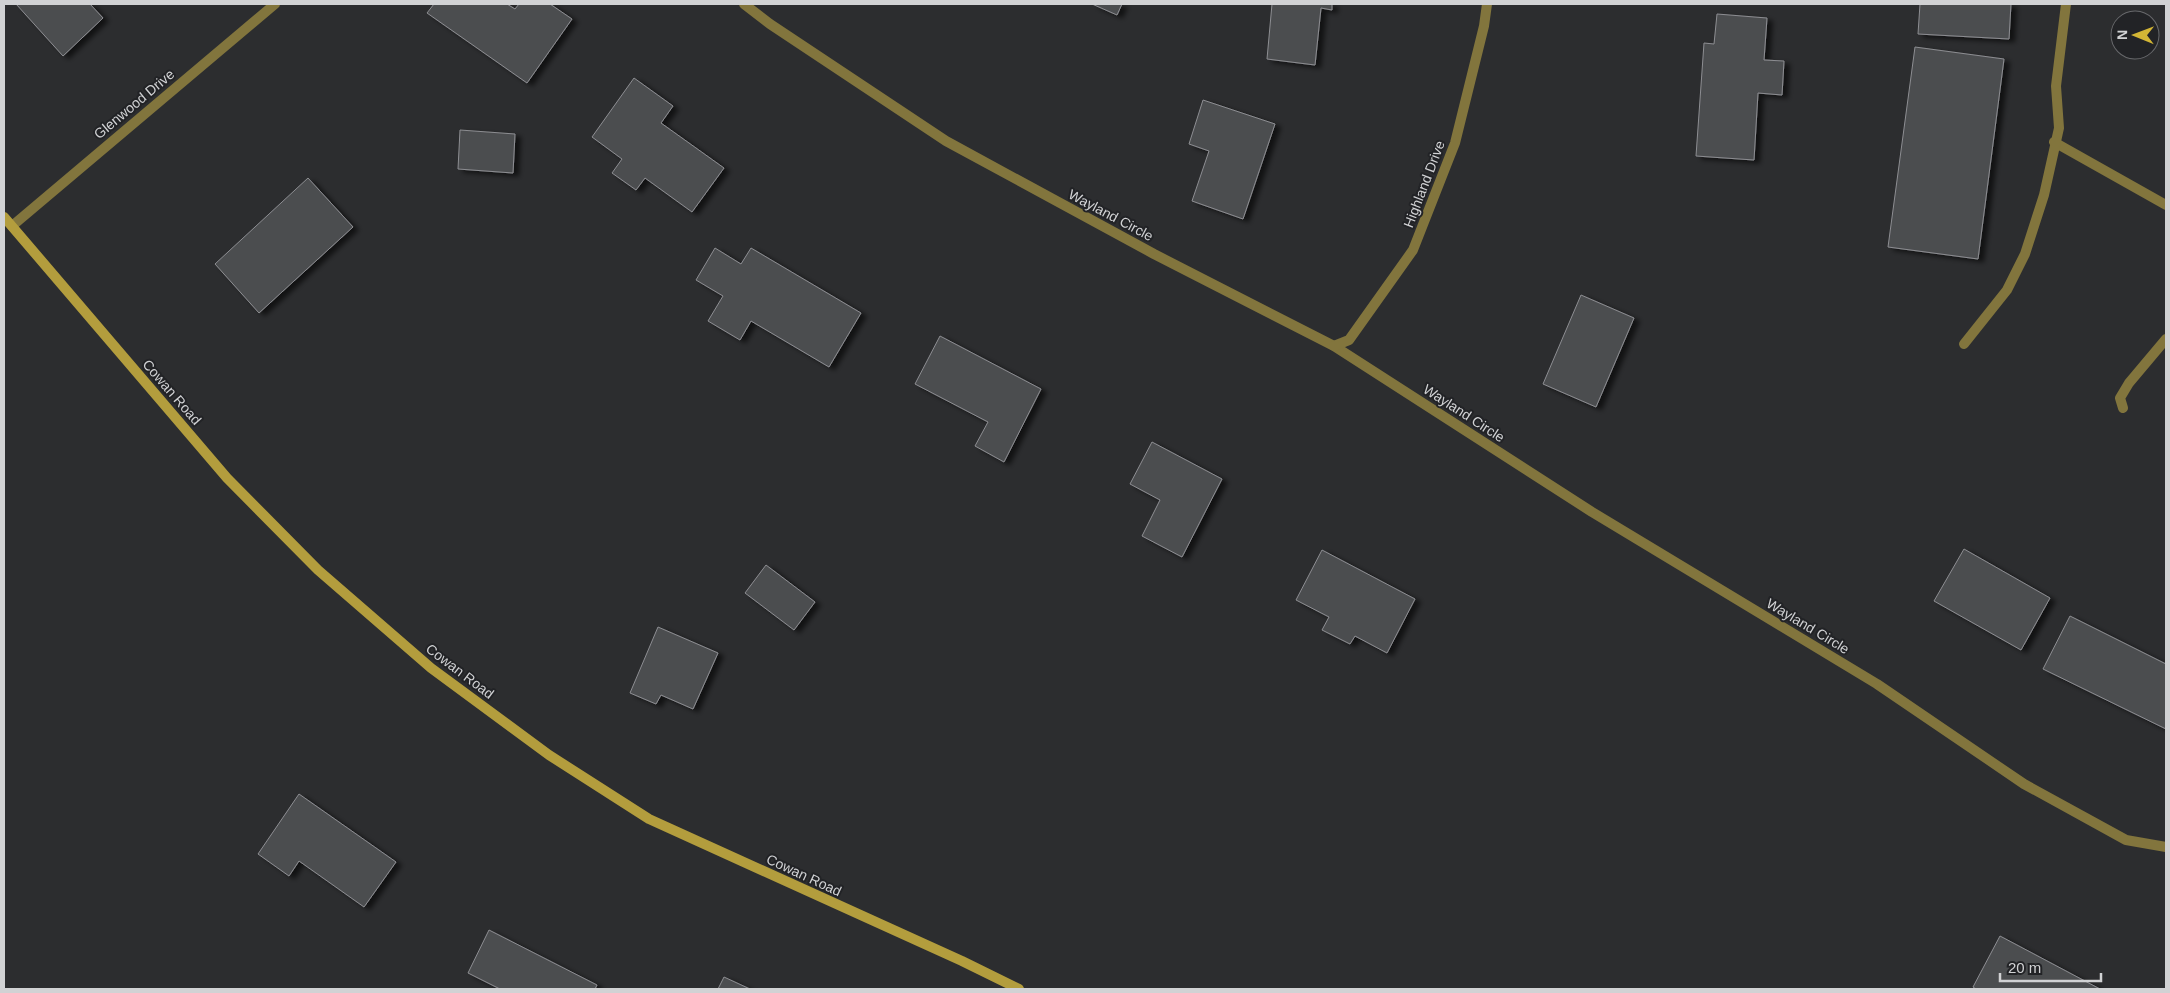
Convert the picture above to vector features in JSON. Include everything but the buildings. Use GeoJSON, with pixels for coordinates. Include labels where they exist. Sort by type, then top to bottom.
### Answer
{"type":"FeatureCollection","features":[{"type":"Feature","properties":{"kind":"main road","name":"Cowan Road"},"geometry":{"type":"LineString","coordinates":[[4,217],[227,478],[318,570],[431,668],[549,755],[649,819],[962,961],[1018,989]]}},
{"type":"Feature","properties":{"kind":"street","name":"Glenwood Drive"},"geometry":{"type":"LineString","coordinates":[[12,226],[274,4]]}},
{"type":"Feature","properties":{"kind":"street","name":"Wayland Circle"},"geometry":{"type":"LineString","coordinates":[[744,4],[770,24],[946,141],[1154,254],[1334,346],[1592,512],[1878,684],[2024,784],[2126,840],[2166,847]]}},
{"type":"Feature","properties":{"kind":"street","name":"Highland Drive"},"geometry":{"type":"LineString","coordinates":[[1334,346],[1349,340],[1413,250],[1455,143],[1484,26],[1487,4]]}},
{"type":"Feature","properties":{"kind":"street"},"geometry":{"type":"LineString","coordinates":[[1964,344],[2007,290],[2025,254],[2044,195],[2054,142],[2059,128],[2056,86],[2066,4]]}},
{"type":"Feature","properties":{"kind":"street"},"geometry":{"type":"LineString","coordinates":[[2054,142],[2166,205]]}},
{"type":"Feature","properties":{"kind":"street"},"geometry":{"type":"LineString","coordinates":[[2123,408],[2120,398],[2129,383],[2166,340]]}}]}
